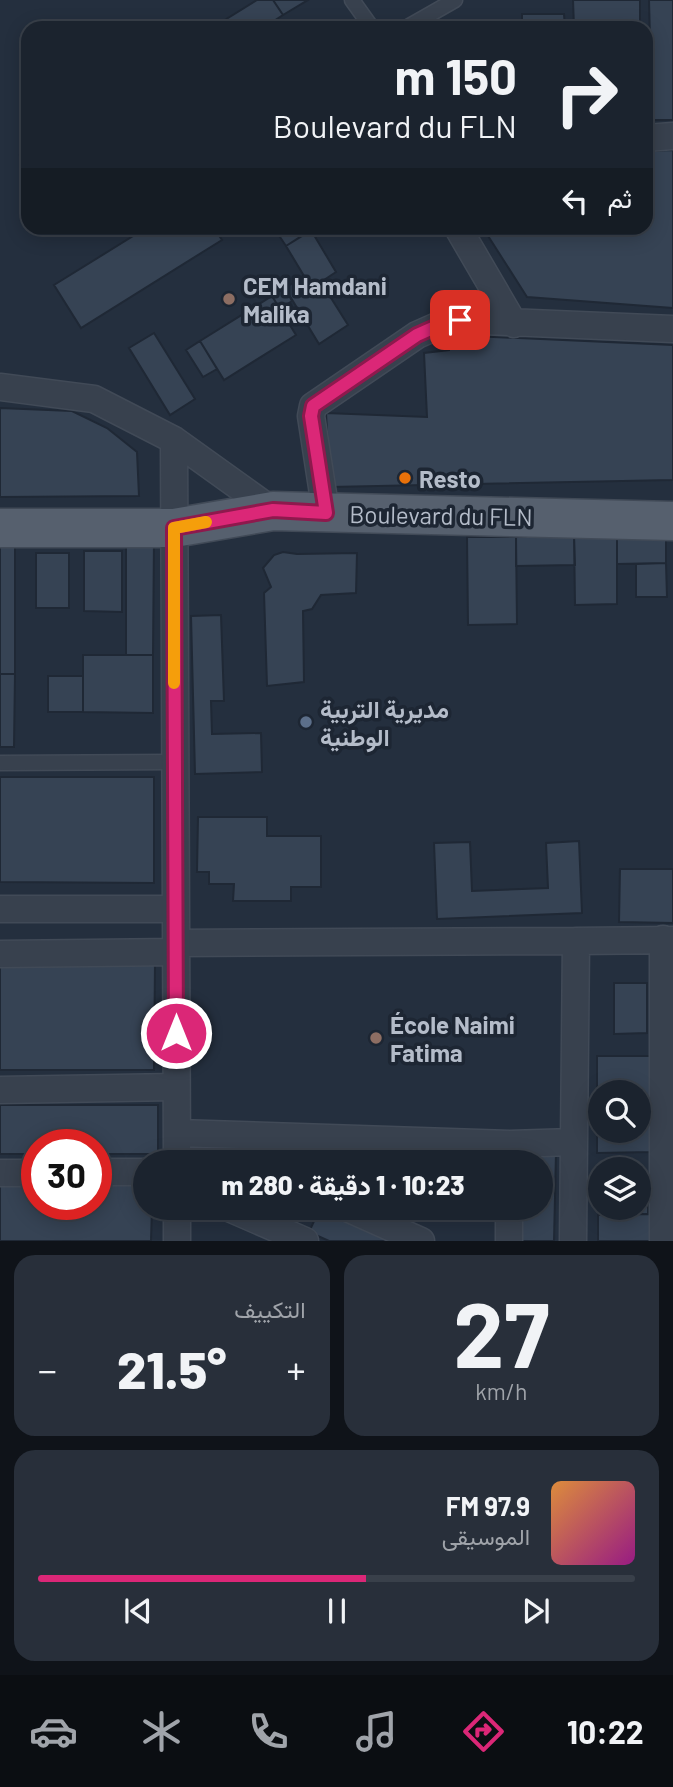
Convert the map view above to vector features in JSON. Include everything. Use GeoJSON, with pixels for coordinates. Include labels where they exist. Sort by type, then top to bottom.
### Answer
{"type":"FeatureCollection","features":[{"type":"Feature","properties":{"kind":"main road","name":"Boulevard du FLN"},"geometry":{"type":"LineString","coordinates":[[0,528],[174,528],[273,510],[673,521]]}},
{"type":"Feature","properties":{"kind":"street"},"geometry":{"type":"LineString","coordinates":[[653,137],[673,136]]}},
{"type":"Feature","properties":{"kind":"street"},"geometry":{"type":"LineString","coordinates":[[462,235],[514,324]]}},
{"type":"Feature","properties":{"kind":"street"},"geometry":{"type":"LineString","coordinates":[[326,513],[311,416],[313,406],[417,335],[444,323],[460,320],[673,329]]}},
{"type":"Feature","properties":{"kind":"street"},"geometry":{"type":"LineString","coordinates":[[0,387],[94,398],[174,440],[273,510]]}},
{"type":"Feature","properties":{"kind":"street"},"geometry":{"type":"LineString","coordinates":[[174,440],[177,1150]]}},
{"type":"Feature","properties":{"kind":"street"},"geometry":{"type":"LineString","coordinates":[[0,909],[176,909]]}},
{"type":"Feature","properties":{"kind":"street"},"geometry":{"type":"LineString","coordinates":[[0,954],[176,948],[668,940],[663,1241]]}},
{"type":"Feature","properties":{"kind":"street"},"geometry":{"type":"LineString","coordinates":[[573,1241],[576,941]]}},
{"type":"Feature","properties":{"kind":"street"},"geometry":{"type":"LineString","coordinates":[[0,1090],[176,1087]]}},
{"type":"Feature","properties":{"kind":"street"},"geometry":{"type":"LineString","coordinates":[[177,1133],[460,1150]]}},
{"type":"Feature","properties":{"kind":"street"},"geometry":{"type":"LineString","coordinates":[[527,1150],[573,1142]]}},
{"type":"Feature","properties":{"kind":"street"},"geometry":{"type":"LineString","coordinates":[[112,1172],[133,1172]]}},
{"type":"Feature","properties":{"kind":"street"},"geometry":{"type":"LineString","coordinates":[[0,1173],[21,1173]]}},
{"type":"Feature","properties":{"kind":"street"},"geometry":{"type":"LineString","coordinates":[[177,1220],[177,1241]]}},
{"type":"Feature","properties":{"kind":"street"},"geometry":{"type":"LineString","coordinates":[[257,1220],[305,1241]]}},
{"type":"Feature","properties":{"kind":"street"},"geometry":{"type":"LineString","coordinates":[[373,1220],[421,1241]]}},
{"type":"Feature","properties":{"kind":"street"},"geometry":{"type":"LineString","coordinates":[[509,1220],[509,1241]]}},
{"type":"Feature","properties":{"kind":"lane"},"geometry":{"type":"LineString","coordinates":[[352,0],[367,21]]}},
{"type":"Feature","properties":{"kind":"lane"},"geometry":{"type":"LineString","coordinates":[[418,21],[455,0]]}},
{"type":"Feature","properties":{"kind":"lane"},"geometry":{"type":"LineString","coordinates":[[0,762],[175,762]]}},
{"type":"Feature","properties":{"kind":"building"},"geometry":{"type":"Polygon","coordinates":[[[257,0],[273,0],[283,15],[274,21],[223,21],[257,0]]]}},
{"type":"Feature","properties":{"kind":"building"},"geometry":{"type":"Polygon","coordinates":[[[273,0],[308,0],[283,15],[273,0]]]}},
{"type":"Feature","properties":{"kind":"building"},"geometry":{"type":"Polygon","coordinates":[[[573,0],[640,0],[640,21],[574,21],[573,0]]]}},
{"type":"Feature","properties":{"kind":"building"},"geometry":{"type":"Polygon","coordinates":[[[649,0],[673,0],[673,120],[653,120],[653,21],[650,21],[649,0]]]}},
{"type":"Feature","properties":{"kind":"building"},"geometry":{"type":"Polygon","coordinates":[[[522,14],[564,14],[564,21],[522,21],[522,14]]]}},
{"type":"Feature","properties":{"kind":"building"},"geometry":{"type":"Polygon","coordinates":[[[673,150],[673,308],[527,297],[487,235],[653,235],[653,151],[673,150]]]}},
{"type":"Feature","properties":{"kind":"building"},"geometry":{"type":"Polygon","coordinates":[[[135,235],[219,235],[222,240],[81,328],[54,285],[135,235]]]}},
{"type":"Feature","properties":{"kind":"building"},"geometry":{"type":"Polygon","coordinates":[[[279,235],[304,235],[286,246],[279,235]]]}},
{"type":"Feature","properties":{"kind":"building"},"geometry":{"type":"Polygon","coordinates":[[[303,235],[314,235],[336,272],[321,282],[348,325],[319,344],[285,288],[304,276],[286,246],[303,235]]]}},
{"type":"Feature","properties":{"kind":"building"},"geometry":{"type":"Polygon","coordinates":[[[285,288],[292,301],[280,309],[272,296],[285,288]]]}},
{"type":"Feature","properties":{"kind":"building"},"geometry":{"type":"Polygon","coordinates":[[[272,296],[296,335],[224,380],[200,341],[272,296]]]}},
{"type":"Feature","properties":{"kind":"building"},"geometry":{"type":"Polygon","coordinates":[[[154,333],[195,399],[170,415],[129,348],[154,333]]]}},
{"type":"Feature","properties":{"kind":"building"},"geometry":{"type":"Polygon","coordinates":[[[450,335],[673,345],[673,480],[330,487],[326,413],[427,417],[424,353],[449,350],[450,335]]]}},
{"type":"Feature","properties":{"kind":"building"},"geometry":{"type":"Polygon","coordinates":[[[200,341],[217,369],[203,377],[186,350],[200,341]]]}},
{"type":"Feature","properties":{"kind":"building"},"geometry":{"type":"Polygon","coordinates":[[[0,408],[72,411],[107,428],[137,452],[139,496],[0,497],[0,408]]]}},
{"type":"Feature","properties":{"kind":"building"},"geometry":{"type":"Polygon","coordinates":[[[666,534],[666,563],[617,564],[617,535],[666,534]]]}},
{"type":"Feature","properties":{"kind":"building"},"geometry":{"type":"Polygon","coordinates":[[[574,535],[617,535],[617,604],[575,605],[574,535]]]}},
{"type":"Feature","properties":{"kind":"building"},"geometry":{"type":"Polygon","coordinates":[[[574,535],[575,565],[516,566],[516,537],[574,535]]]}},
{"type":"Feature","properties":{"kind":"building"},"geometry":{"type":"Polygon","coordinates":[[[467,537],[516,537],[517,624],[468,625],[467,537]]]}},
{"type":"Feature","properties":{"kind":"building"},"geometry":{"type":"Polygon","coordinates":[[[126,540],[154,540],[153,655],[126,655],[126,540]]]}},
{"type":"Feature","properties":{"kind":"building"},"geometry":{"type":"Polygon","coordinates":[[[0,541],[15,541],[15,674],[0,674],[0,541]]]}},
{"type":"Feature","properties":{"kind":"building"},"geometry":{"type":"Polygon","coordinates":[[[84,551],[122,551],[122,612],[84,611],[84,551]]]}},
{"type":"Feature","properties":{"kind":"building"},"geometry":{"type":"Polygon","coordinates":[[[283,552],[357,553],[356,593],[321,595],[312,609],[303,611],[304,682],[267,686],[264,593],[271,587],[263,568],[274,555],[283,552]]]}},
{"type":"Feature","properties":{"kind":"building"},"geometry":{"type":"Polygon","coordinates":[[[36,553],[69,553],[69,608],[36,608],[36,553]]]}},
{"type":"Feature","properties":{"kind":"building"},"geometry":{"type":"Polygon","coordinates":[[[666,563],[667,597],[636,597],[636,564],[666,563]]]}},
{"type":"Feature","properties":{"kind":"building"},"geometry":{"type":"Polygon","coordinates":[[[221,615],[224,701],[211,701],[212,734],[261,733],[262,772],[195,774],[191,616],[221,615]]]}},
{"type":"Feature","properties":{"kind":"building"},"geometry":{"type":"Polygon","coordinates":[[[83,655],[153,655],[153,713],[83,712],[83,655]]]}},
{"type":"Feature","properties":{"kind":"building"},"geometry":{"type":"Polygon","coordinates":[[[0,674],[15,674],[14,747],[0,747],[0,674]]]}},
{"type":"Feature","properties":{"kind":"building"},"geometry":{"type":"Polygon","coordinates":[[[48,676],[83,676],[83,712],[48,712],[48,676]]]}},
{"type":"Feature","properties":{"kind":"building"},"geometry":{"type":"Polygon","coordinates":[[[0,777],[154,777],[154,883],[0,882],[0,777]]]}},
{"type":"Feature","properties":{"kind":"building"},"geometry":{"type":"Polygon","coordinates":[[[198,817],[267,817],[267,836],[321,836],[321,887],[291,887],[291,901],[233,901],[234,884],[209,884],[209,872],[197,872],[198,817]]]}},
{"type":"Feature","properties":{"kind":"building"},"geometry":{"type":"Polygon","coordinates":[[[579,841],[582,913],[437,919],[434,843],[470,842],[472,891],[548,888],[546,843],[579,841]]]}},
{"type":"Feature","properties":{"kind":"building"},"geometry":{"type":"Polygon","coordinates":[[[620,869],[673,869],[673,923],[619,922],[620,869]]]}},
{"type":"Feature","properties":{"kind":"building"},"geometry":{"type":"Polygon","coordinates":[[[0,963],[155,963],[154,1070],[0,1070],[0,963]]]}},
{"type":"Feature","properties":{"kind":"building"},"geometry":{"type":"Polygon","coordinates":[[[614,983],[647,983],[647,1033],[614,1034],[614,983]]]}},
{"type":"Feature","properties":{"kind":"building"},"geometry":{"type":"Polygon","coordinates":[[[597,1056],[652,1056],[652,1152],[597,1153],[597,1143],[651,1143],[651,1080],[597,1080],[597,1056]]]}},
{"type":"Feature","properties":{"kind":"building"},"geometry":{"type":"Polygon","coordinates":[[[0,1105],[158,1105],[158,1150],[133,1150],[133,1154],[112,1154],[112,1129],[21,1129],[21,1154],[0,1154],[0,1105]]]}},
{"type":"Feature","properties":{"kind":"building"},"geometry":{"type":"Polygon","coordinates":[[[553,1153],[556,1153],[554,1241],[522,1241],[522,1220],[553,1220],[553,1153]]]}},
{"type":"Feature","properties":{"kind":"building"},"geometry":{"type":"Polygon","coordinates":[[[0,1182],[21,1182],[21,1220],[112,1220],[112,1182],[133,1182],[133,1220],[152,1220],[151,1241],[0,1241],[0,1182]]]}},
{"type":"Feature","properties":{"kind":"building"},"geometry":{"type":"Polygon","coordinates":[[[651,1214],[655,1214],[655,1241],[598,1241],[598,1220],[651,1220],[651,1214]]]}},
{"type":"Feature","properties":{"kind":"building"},"geometry":{"type":"Polygon","coordinates":[[[314,1220],[354,1220],[400,1241],[329,1241],[309,1232],[314,1220]]]}},
{"type":"Feature","properties":{"kind":"slow traffic"},"geometry":{"type":"LineString","coordinates":[[174,683],[174,528],[206,522]]}},
{"type":"Feature","properties":{"kind":"place","name":"CEM Hamdani Malika"},"geometry":{"type":"Point","coordinates":[229,299]}},
{"type":"Feature","properties":{"kind":"place","name":"Resto"},"geometry":{"type":"Point","coordinates":[405,478]}},
{"type":"Feature","properties":{"kind":"place","name":"مديرية التربية الوطنية"},"geometry":{"type":"Point","coordinates":[306,722]}},
{"type":"Feature","properties":{"kind":"place","name":"École Naimi Fatima"},"geometry":{"type":"Point","coordinates":[376,1038]}},
{"type":"Feature","properties":{"kind":"route"},"geometry":{"type":"LineString","coordinates":[[176,1033],[174,528],[273,510],[326,513],[311,416],[313,406],[417,335],[444,323],[460,320]]}}]}
